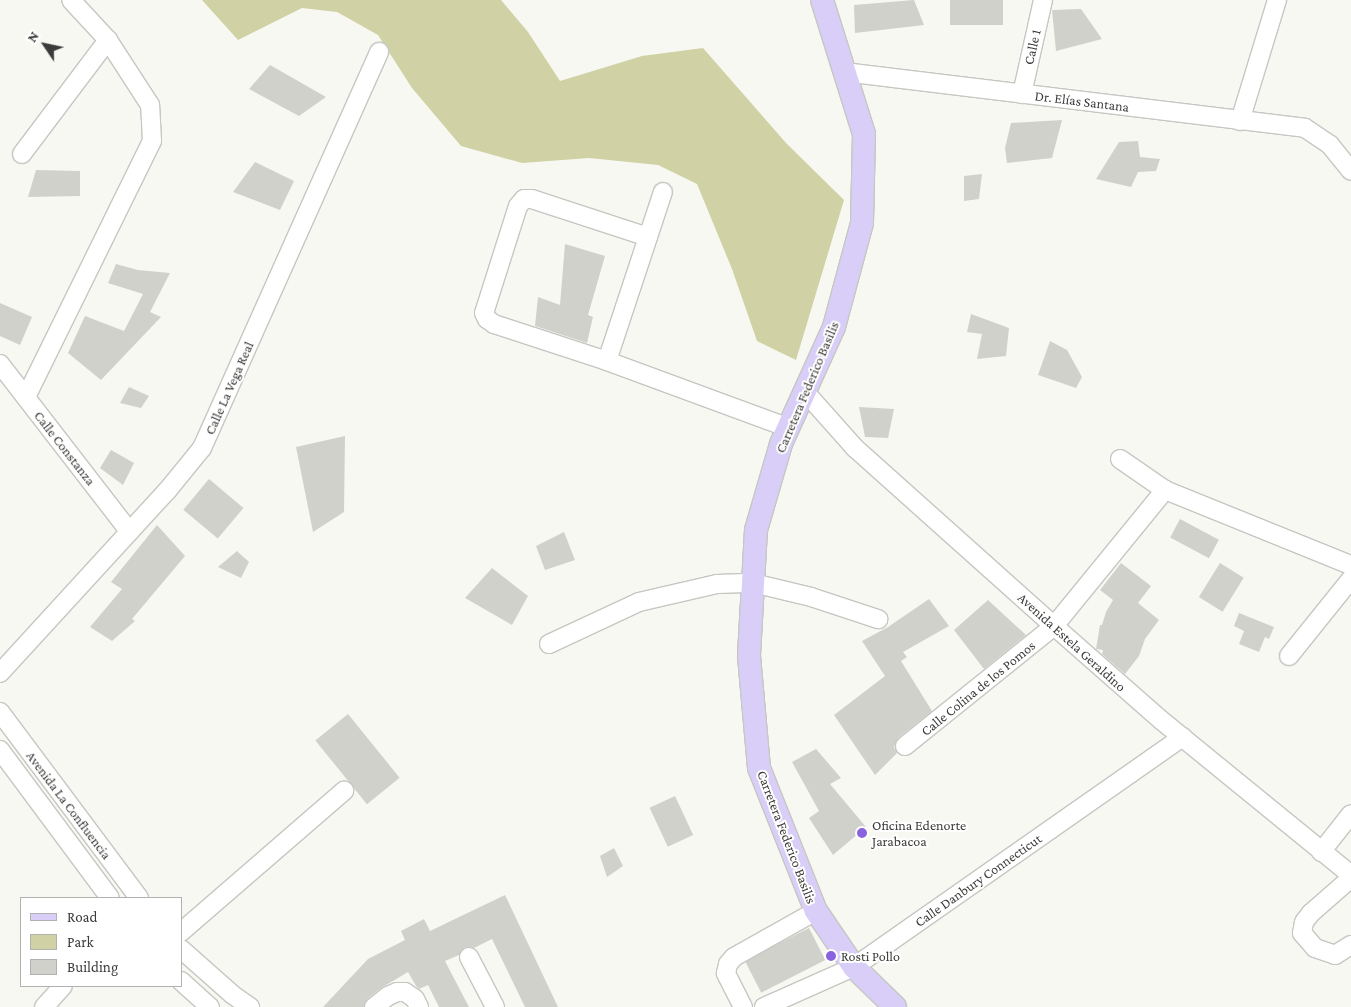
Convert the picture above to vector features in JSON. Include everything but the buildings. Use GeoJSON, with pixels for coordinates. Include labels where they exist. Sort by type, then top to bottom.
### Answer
{"type":"FeatureCollection","features":[{"type":"Feature","properties":{"kind":"main road","name":"Carretera Federico Basilis"},"geometry":{"type":"LineString","coordinates":[[822,0],[864,134],[862,223],[834,327],[806,393],[781,444],[756,530],[749,656],[759,768],[816,911],[854,967],[895,1007]]}},
{"type":"Feature","properties":{"kind":"street"},"geometry":{"type":"LineString","coordinates":[[26,397],[152,141],[150,105],[108,40],[71,0]]}},
{"type":"Feature","properties":{"kind":"street","name":"Calle 1"},"geometry":{"type":"LineString","coordinates":[[1022,94],[1043,0]]}},
{"type":"Feature","properties":{"kind":"street"},"geometry":{"type":"LineString","coordinates":[[1240,121],[1277,0]]}},
{"type":"Feature","properties":{"kind":"street"},"geometry":{"type":"LineString","coordinates":[[22,154],[108,40]]}},
{"type":"Feature","properties":{"kind":"street","name":"Calle La Vega Real"},"geometry":{"type":"LineString","coordinates":[[0,673],[130,532],[202,448],[378,52]]}},
{"type":"Feature","properties":{"kind":"street","name":"Dr. Elías Santana"},"geometry":{"type":"LineString","coordinates":[[844,72],[1305,128],[1330,145],[1351,171]]}},
{"type":"Feature","properties":{"kind":"street"},"geometry":{"type":"LineString","coordinates":[[607,361],[662,192]]}},
{"type":"Feature","properties":{"kind":"street"},"geometry":{"type":"LineString","coordinates":[[648,237],[532,199],[524,199],[518,206],[484,313],[487,319],[494,324],[607,361],[789,428]]}},
{"type":"Feature","properties":{"kind":"street","name":"Calle Constanza"},"geometry":{"type":"LineString","coordinates":[[0,364],[130,532]]}},
{"type":"Feature","properties":{"kind":"street","name":"Avenida Estela Geraldino"},"geometry":{"type":"LineString","coordinates":[[806,393],[855,448],[1054,626],[1182,737],[1351,877]]}},
{"type":"Feature","properties":{"kind":"street"},"geometry":{"type":"LineString","coordinates":[[1120,459],[1165,490],[1351,565]]}},
{"type":"Feature","properties":{"kind":"street","name":"Calle Colina de los Pomos"},"geometry":{"type":"LineString","coordinates":[[905,746],[1054,626],[1165,490]]}},
{"type":"Feature","properties":{"kind":"street"},"geometry":{"type":"LineString","coordinates":[[1289,656],[1351,579]]}},
{"type":"Feature","properties":{"kind":"street"},"geometry":{"type":"LineString","coordinates":[[549,644],[639,602],[716,584],[753,583],[811,597],[878,619]]}},
{"type":"Feature","properties":{"kind":"street","name":"Avenida La Confluencia"},"geometry":{"type":"LineString","coordinates":[[0,712],[138,897]]}},
{"type":"Feature","properties":{"kind":"street","name":"Calle Danbury Connecticut"},"geometry":{"type":"LineString","coordinates":[[764,1007],[854,967],[1182,737]]}},
{"type":"Feature","properties":{"kind":"street","name":"Avenida La Confluencia"},"geometry":{"type":"LineString","coordinates":[[0,750],[109,897]]}},
{"type":"Feature","properties":{"kind":"street"},"geometry":{"type":"LineString","coordinates":[[182,931],[344,792]]}},
{"type":"Feature","properties":{"kind":"street"},"geometry":{"type":"LineString","coordinates":[[1321,852],[1351,814]]}},
{"type":"Feature","properties":{"kind":"street"},"geometry":{"type":"LineString","coordinates":[[1351,877],[1311,913],[1304,922],[1302,933],[1315,948],[1335,955],[1351,945]]}},
{"type":"Feature","properties":{"kind":"street"},"geometry":{"type":"LineString","coordinates":[[743,1007],[726,973],[728,964],[734,957],[816,911]]}},
{"type":"Feature","properties":{"kind":"street"},"geometry":{"type":"LineString","coordinates":[[182,950],[233,995],[250,1007]]}},
{"type":"Feature","properties":{"kind":"street"},"geometry":{"type":"LineString","coordinates":[[469,956],[494,1007]]}},
{"type":"Feature","properties":{"kind":"street"},"geometry":{"type":"LineString","coordinates":[[182,982],[210,1007]]}},
{"type":"Feature","properties":{"kind":"street"},"geometry":{"type":"LineString","coordinates":[[44,1007],[62,987]]}},
{"type":"Feature","properties":{"kind":"street"},"geometry":{"type":"LineString","coordinates":[[374,1007],[388,996],[397,992],[405,992],[415,999],[419,1007]]}},
{"type":"Feature","properties":{"kind":"green space"},"geometry":{"type":"Polygon","coordinates":[[[202,0],[501,0],[528,32],[560,81],[642,56],[703,48],[786,143],[844,200],[796,360],[757,341],[732,269],[697,184],[658,165],[589,158],[522,163],[461,146],[412,88],[378,35],[337,12],[302,8],[238,40],[202,0]]]}},
{"type":"Feature","properties":{"kind":"place","name":"Oficina Edenorte Jarabacoa"},"geometry":{"type":"Point","coordinates":[862,833]}},
{"type":"Feature","properties":{"kind":"place","name":"Rosti Pollo"},"geometry":{"type":"Point","coordinates":[831,956]}}]}
